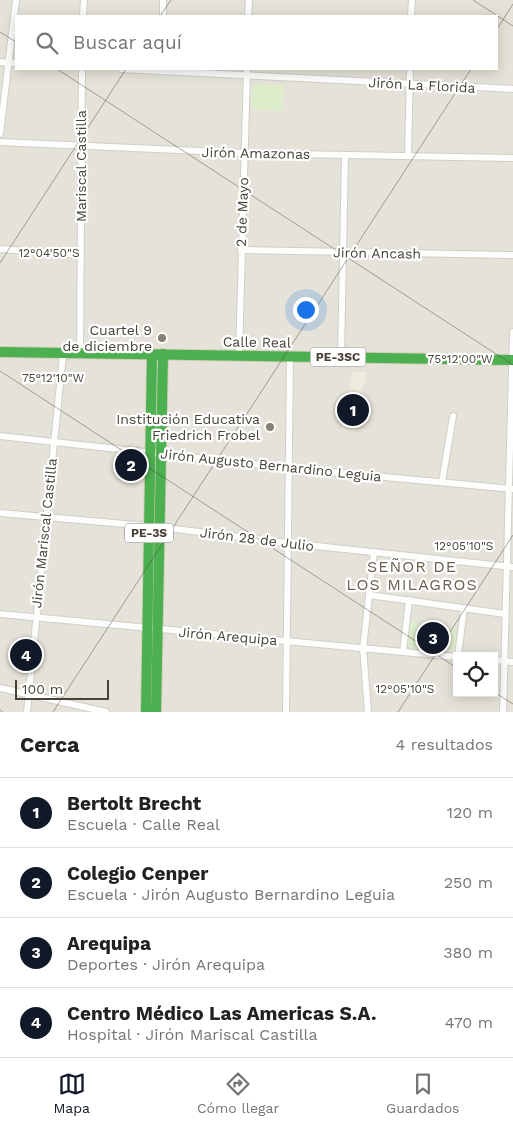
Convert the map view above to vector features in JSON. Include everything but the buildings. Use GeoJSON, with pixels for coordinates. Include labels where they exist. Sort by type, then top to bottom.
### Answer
{"type":"FeatureCollection","features":[{"type":"Feature","properties":{"kind":"main road","name":"Calle Real"},"geometry":{"type":"LineString","coordinates":[[0,352],[512,360]]}},
{"type":"Feature","properties":{"kind":"main road","name":"PE-3S"},"geometry":{"type":"LineString","coordinates":[[152,354],[156,454]]}},
{"type":"Feature","properties":{"kind":"main road","name":"PE-3S"},"geometry":{"type":"LineString","coordinates":[[146,712],[152,629],[156,454],[163,354]]}},
{"type":"Feature","properties":{"kind":"main road","name":"PE-3S"},"geometry":{"type":"LineString","coordinates":[[152,629],[156,712]]}},
{"type":"Feature","properties":{"kind":"street"},"geometry":{"type":"LineString","coordinates":[[0,134],[16,0]]}},
{"type":"Feature","properties":{"kind":"street"},"geometry":{"type":"LineString","coordinates":[[84,0],[84,15]]}},
{"type":"Feature","properties":{"kind":"street"},"geometry":{"type":"LineString","coordinates":[[163,0],[163,15]]}},
{"type":"Feature","properties":{"kind":"street"},"geometry":{"type":"LineString","coordinates":[[248,15],[249,0]]}},
{"type":"Feature","properties":{"kind":"street"},"geometry":{"type":"LineString","coordinates":[[411,15],[412,0]]}},
{"type":"Feature","properties":{"kind":"street"},"geometry":{"type":"LineString","coordinates":[[0,62],[15,63]]}},
{"type":"Feature","properties":{"kind":"street","name":"Mariscal Castilla"},"geometry":{"type":"LineString","coordinates":[[80,354],[82,70]]}},
{"type":"Feature","properties":{"kind":"street","name":"Jirón La Florida"},"geometry":{"type":"LineString","coordinates":[[163,70],[246,72],[410,84],[513,89]]}},
{"type":"Feature","properties":{"kind":"street"},"geometry":{"type":"LineString","coordinates":[[408,156],[410,70]]}},
{"type":"Feature","properties":{"kind":"street","name":"2 de Mayo"},"geometry":{"type":"LineString","coordinates":[[239,356],[246,72]]}},
{"type":"Feature","properties":{"kind":"street","name":"Jirón Amazonas"},"geometry":{"type":"LineString","coordinates":[[0,142],[82,147],[513,158]]}},
{"type":"Feature","properties":{"kind":"street"},"geometry":{"type":"LineString","coordinates":[[341,357],[345,155]]}},
{"type":"Feature","properties":{"kind":"street"},"geometry":{"type":"LineString","coordinates":[[0,249],[80,256]]}},
{"type":"Feature","properties":{"kind":"street","name":"Jirón Ancash"},"geometry":{"type":"LineString","coordinates":[[241,250],[513,255]]}},
{"type":"Feature","properties":{"kind":"street"},"geometry":{"type":"LineString","coordinates":[[503,712],[505,614],[510,566],[513,332]]}},
{"type":"Feature","properties":{"kind":"street","name":"Jirón Mariscal Castilla"},"geometry":{"type":"LineString","coordinates":[[27,712],[62,354]]}},
{"type":"Feature","properties":{"kind":"street"},"geometry":{"type":"LineString","coordinates":[[286,712],[290,357]]}},
{"type":"Feature","properties":{"kind":"street"},"geometry":{"type":"LineString","coordinates":[[442,482],[453,416]]}},
{"type":"Feature","properties":{"kind":"street","name":"Jirón Augusto Bernardino Leguia"},"geometry":{"type":"LineString","coordinates":[[0,436],[289,468],[511,488]]}},
{"type":"Feature","properties":{"kind":"street","name":"Jirón 28 de Julio"},"geometry":{"type":"LineString","coordinates":[[0,513],[154,527],[510,566]]}},
{"type":"Feature","properties":{"kind":"street"},"geometry":{"type":"LineString","coordinates":[[368,712],[363,648],[374,552]]}},
{"type":"Feature","properties":{"kind":"street"},"geometry":{"type":"LineString","coordinates":[[369,595],[505,614]]}},
{"type":"Feature","properties":{"kind":"street"},"geometry":{"type":"LineString","coordinates":[[403,652],[410,600]]}},
{"type":"Feature","properties":{"kind":"street"},"geometry":{"type":"LineString","coordinates":[[458,652],[464,608]]}},
{"type":"Feature","properties":{"kind":"street","name":"Jirón Arequipa"},"geometry":{"type":"LineString","coordinates":[[0,614],[453,656]]}},
{"type":"Feature","properties":{"kind":"street"},"geometry":{"type":"LineString","coordinates":[[498,660],[513,662]]}},
{"type":"Feature","properties":{"kind":"street"},"geometry":{"type":"LineString","coordinates":[[0,688],[106,712]]}},
{"type":"Feature","properties":{"kind":"shaded area"},"geometry":{"type":"Polygon","coordinates":[[[0,0],[513,0],[513,712],[0,712],[0,0]]]}},
{"type":"Feature","properties":{"kind":"shaded area"},"geometry":{"type":"Polygon","coordinates":[[[353,372],[366,372],[355,434],[342,430],[353,372]]]}},
{"type":"Feature","properties":{"kind":"shaded area"},"geometry":{"type":"Polygon","coordinates":[[[118,456],[145,460],[143,475],[116,471],[118,456]]]}},
{"type":"Feature","properties":{"kind":"green space"},"geometry":{"type":"Polygon","coordinates":[[[253,84],[284,85],[282,111],[251,109],[253,84]]]}},
{"type":"Feature","properties":{"kind":"green space"},"geometry":{"type":"Polygon","coordinates":[[[409,621],[459,631],[457,651],[408,647],[409,621]]]}},
{"type":"Feature","properties":{"kind":"traffic: fast"},"geometry":{"type":"LineString","coordinates":[[0,352],[513,360]]}},
{"type":"Feature","properties":{"kind":"traffic: fast"},"geometry":{"type":"LineString","coordinates":[[146,712],[152,354]]}},
{"type":"Feature","properties":{"kind":"traffic: fast"},"geometry":{"type":"LineString","coordinates":[[156,712],[163,354]]}},
{"type":"Feature","properties":{"kind":"place","name":"Cuartel 9 de diciembre"},"geometry":{"type":"Point","coordinates":[162,338]}},
{"type":"Feature","properties":{"kind":"place","name":"Bertolt Brecht"},"geometry":{"type":"Point","coordinates":[353,410]}},
{"type":"Feature","properties":{"kind":"place","name":"Institución Educativa Friedrich Frobel"},"geometry":{"type":"Point","coordinates":[270,427]}},
{"type":"Feature","properties":{"kind":"place","name":"Colegio Cenper"},"geometry":{"type":"Point","coordinates":[131,465]}},
{"type":"Feature","properties":{"kind":"place","name":"Arequipa"},"geometry":{"type":"Point","coordinates":[433,638]}},
{"type":"Feature","properties":{"kind":"place","name":"Centro Médico Las Americas S.A."},"geometry":{"type":"Point","coordinates":[26,655]}},
{"type":"Feature","properties":{"kind":"district","name":"SEÑOR DE LOS MILAGROS"},"geometry":{"type":"Point","coordinates":[412,575]}}]}
